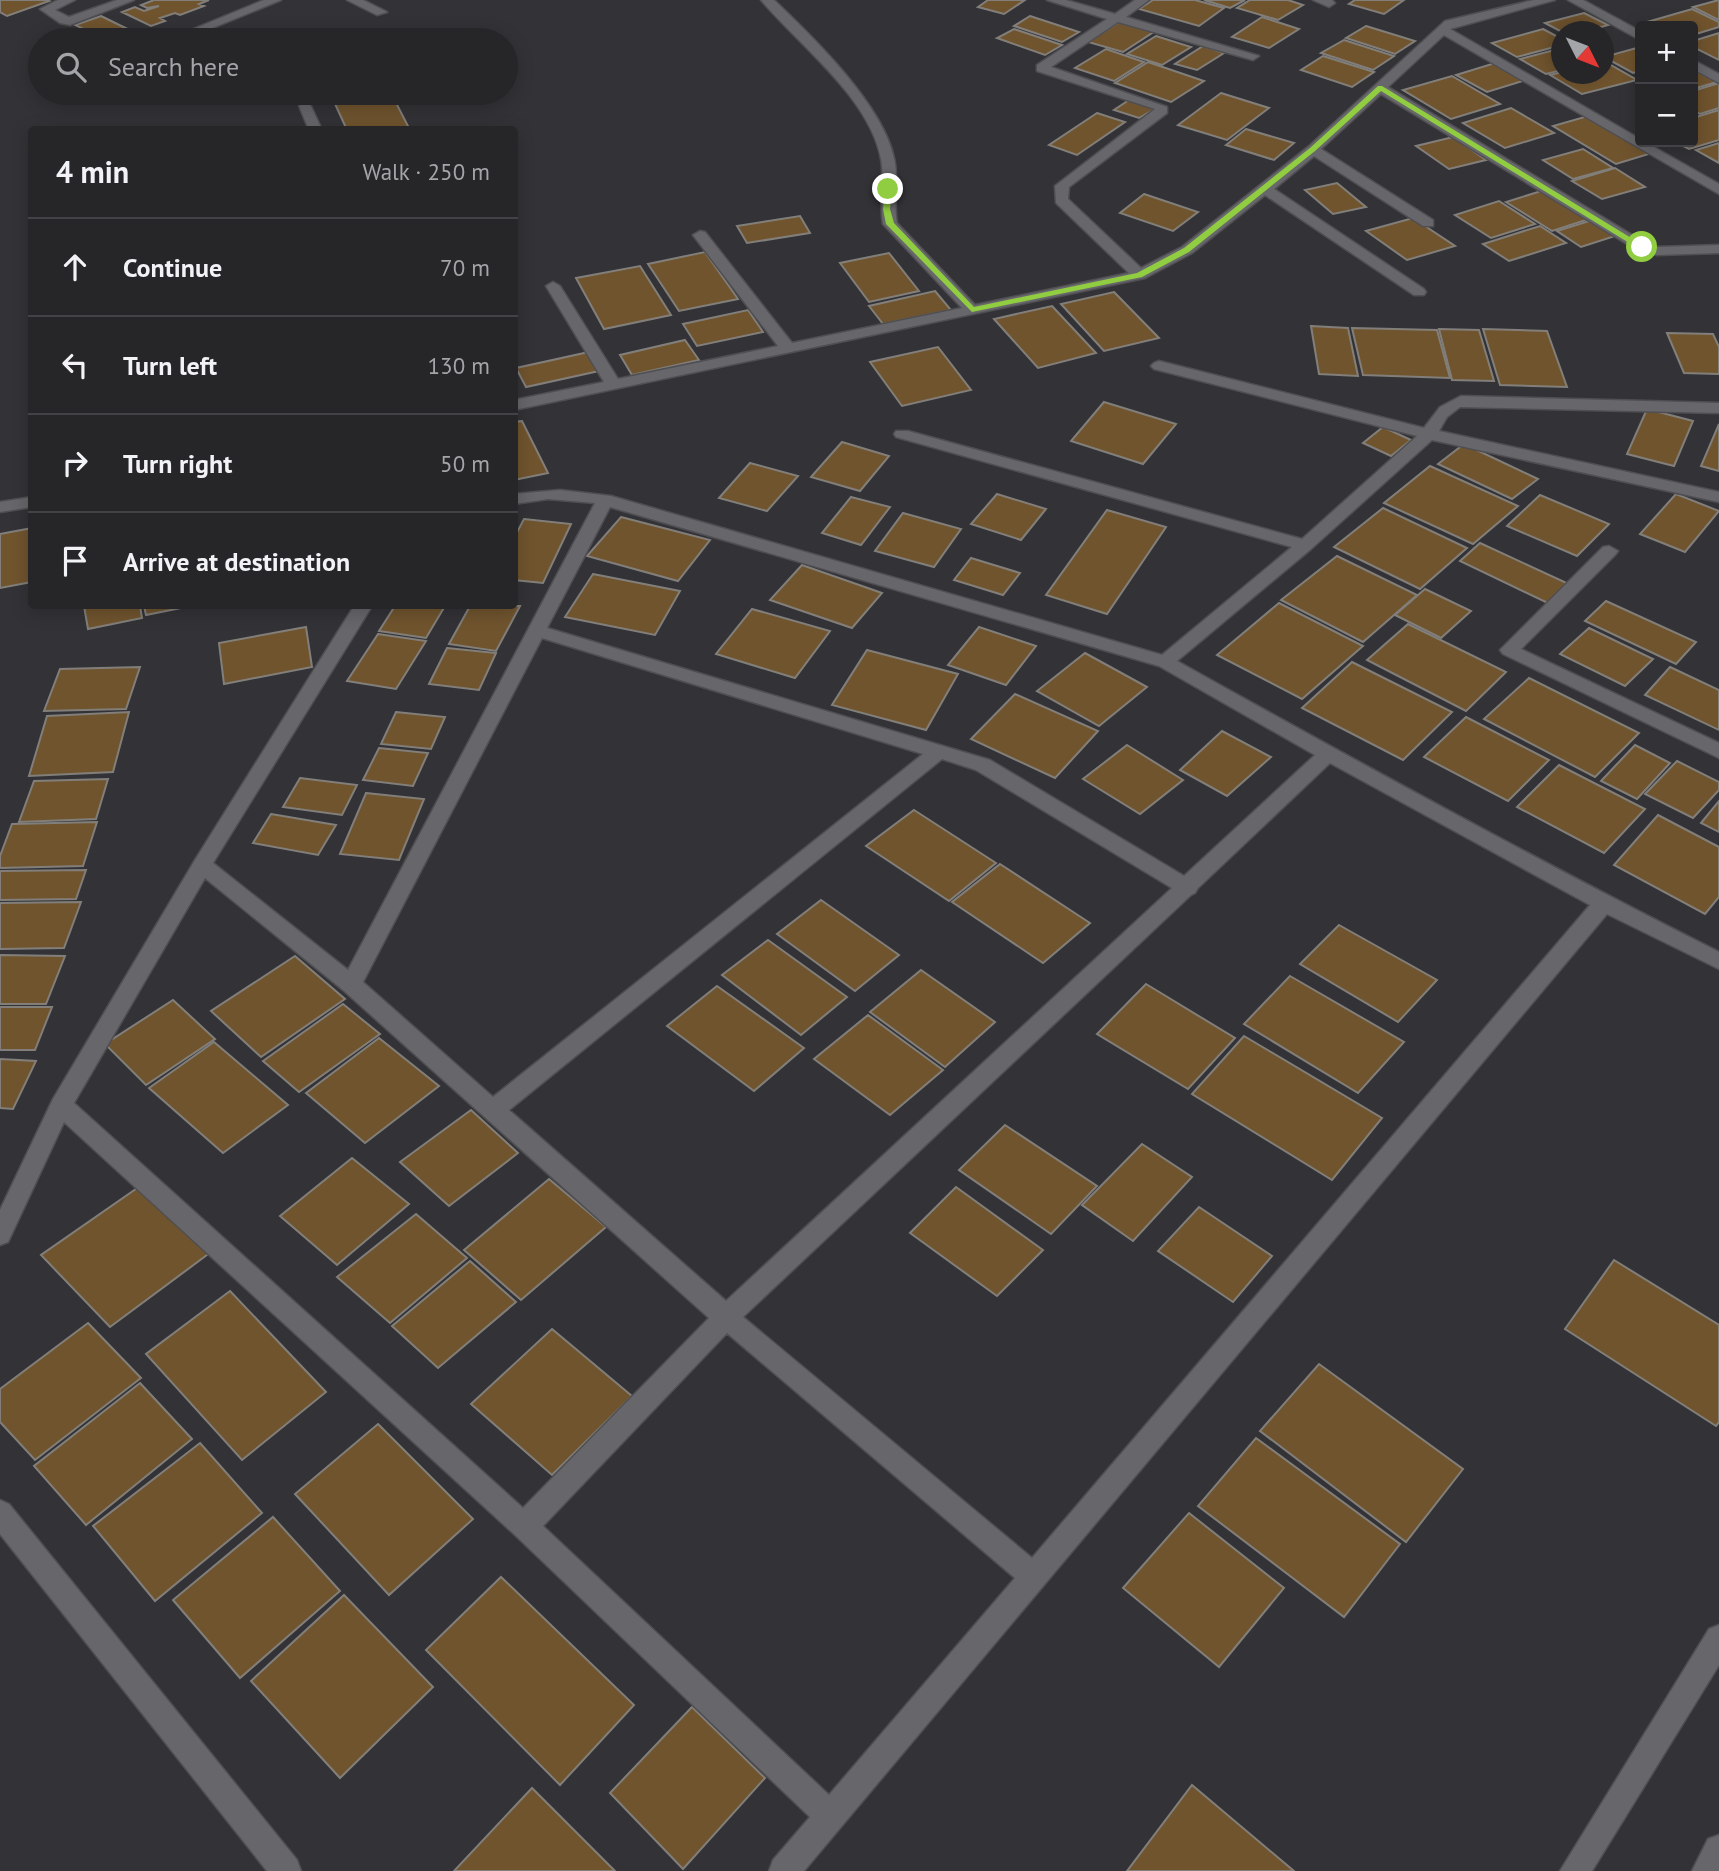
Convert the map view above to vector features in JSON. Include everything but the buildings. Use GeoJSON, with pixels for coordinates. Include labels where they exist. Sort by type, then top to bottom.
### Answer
{"type":"FeatureCollection","features":[{"type":"Feature","properties":{"kind":"street"},"geometry":{"type":"LineString","coordinates":[[69,0],[46,10],[70,20],[128,0]]}},
{"type":"Feature","properties":{"kind":"street"},"geometry":{"type":"LineString","coordinates":[[204,28],[275,0]]}},
{"type":"Feature","properties":{"kind":"street"},"geometry":{"type":"LineString","coordinates":[[353,0],[381,12]]}},
{"type":"Feature","properties":{"kind":"street"},"geometry":{"type":"LineString","coordinates":[[767,0],[801,33],[861,105],[886,150],[886,209],[890,224],[972,310]]}},
{"type":"Feature","properties":{"kind":"street"},"geometry":{"type":"LineString","coordinates":[[1053,0],[1253,56]]}},
{"type":"Feature","properties":{"kind":"street"},"geometry":{"type":"LineString","coordinates":[[1140,275],[1061,200],[1061,191],[1062,186],[1162,110],[1161,107],[1041,68],[1143,0]]}},
{"type":"Feature","properties":{"kind":"street"},"geometry":{"type":"LineString","coordinates":[[518,404],[1140,275],[1187,250],[1265,189],[1313,149],[1449,24],[1549,0]]}},
{"type":"Feature","properties":{"kind":"street"},"geometry":{"type":"LineString","coordinates":[[1574,0],[1635,33]]}},
{"type":"Feature","properties":{"kind":"street"},"geometry":{"type":"LineString","coordinates":[[1443,30],[1719,190]]}},
{"type":"Feature","properties":{"kind":"street"},"geometry":{"type":"LineString","coordinates":[[1698,67],[1719,79]]}},
{"type":"Feature","properties":{"kind":"street"},"geometry":{"type":"LineString","coordinates":[[1380,88],[1642,247],[1657,251],[1719,249]]}},
{"type":"Feature","properties":{"kind":"street"},"geometry":{"type":"LineString","coordinates":[[305,106],[314,126]]}},
{"type":"Feature","properties":{"kind":"street"},"geometry":{"type":"LineString","coordinates":[[1313,149],[1428,223]]}},
{"type":"Feature","properties":{"kind":"street"},"geometry":{"type":"LineString","coordinates":[[1265,189],[1419,292]]}},
{"type":"Feature","properties":{"kind":"street"},"geometry":{"type":"LineString","coordinates":[[700,235],[788,348]]}},
{"type":"Feature","properties":{"kind":"street"},"geometry":{"type":"LineString","coordinates":[[553,286],[613,384]]}},
{"type":"Feature","properties":{"kind":"street"},"geometry":{"type":"LineString","coordinates":[[1159,366],[1429,434],[1719,497]]}},
{"type":"Feature","properties":{"kind":"street"},"geometry":{"type":"LineString","coordinates":[[1165,662],[1306,545],[1429,434],[1442,410],[1461,401],[1719,408]]}},
{"type":"Feature","properties":{"kind":"street"},"geometry":{"type":"LineString","coordinates":[[902,434],[1306,545]]}},
{"type":"Feature","properties":{"kind":"street"},"geometry":{"type":"LineString","coordinates":[[518,498],[565,494],[605,500],[1165,662],[1328,754],[1604,903],[1719,961]]}},
{"type":"Feature","properties":{"kind":"street"},"geometry":{"type":"LineString","coordinates":[[351,984],[605,500]]}},
{"type":"Feature","properties":{"kind":"street"},"geometry":{"type":"LineString","coordinates":[[0,508],[28,503]]}},
{"type":"Feature","properties":{"kind":"street"},"geometry":{"type":"LineString","coordinates":[[1609,551],[1509,650],[1719,751]]}},
{"type":"Feature","properties":{"kind":"street"},"geometry":{"type":"LineString","coordinates":[[0,1235],[61,1105],[202,865],[361,609]]}},
{"type":"Feature","properties":{"kind":"street"},"geometry":{"type":"LineString","coordinates":[[536,630],[983,765],[1188,888]]}},
{"type":"Feature","properties":{"kind":"street"},"geometry":{"type":"LineString","coordinates":[[493,1110],[938,752]]}},
{"type":"Feature","properties":{"kind":"street"},"geometry":{"type":"LineString","coordinates":[[524,1527],[726,1317],[1188,888],[1328,754]]}},
{"type":"Feature","properties":{"kind":"street"},"geometry":{"type":"LineString","coordinates":[[202,865],[351,984],[726,1317],[1033,1576]]}},
{"type":"Feature","properties":{"kind":"street"},"geometry":{"type":"LineString","coordinates":[[784,1871],[1604,903]]}},
{"type":"Feature","properties":{"kind":"street"},"geometry":{"type":"LineString","coordinates":[[61,1105],[524,1527],[830,1816]]}},
{"type":"Feature","properties":{"kind":"street"},"geometry":{"type":"LineString","coordinates":[[0,1513],[286,1871]]}},
{"type":"Feature","properties":{"kind":"street"},"geometry":{"type":"LineString","coordinates":[[1575,1871],[1719,1639]]}},
{"type":"Feature","properties":{"kind":"street"},"geometry":{"type":"LineString","coordinates":[[1707,1871],[1719,1850]]}},
{"type":"Feature","properties":{"kind":"route"},"geometry":{"type":"LineString","coordinates":[[888,189],[886,209],[890,224],[972,310],[1140,275],[1187,250],[1313,149],[1380,88],[1642,247]]}}]}
